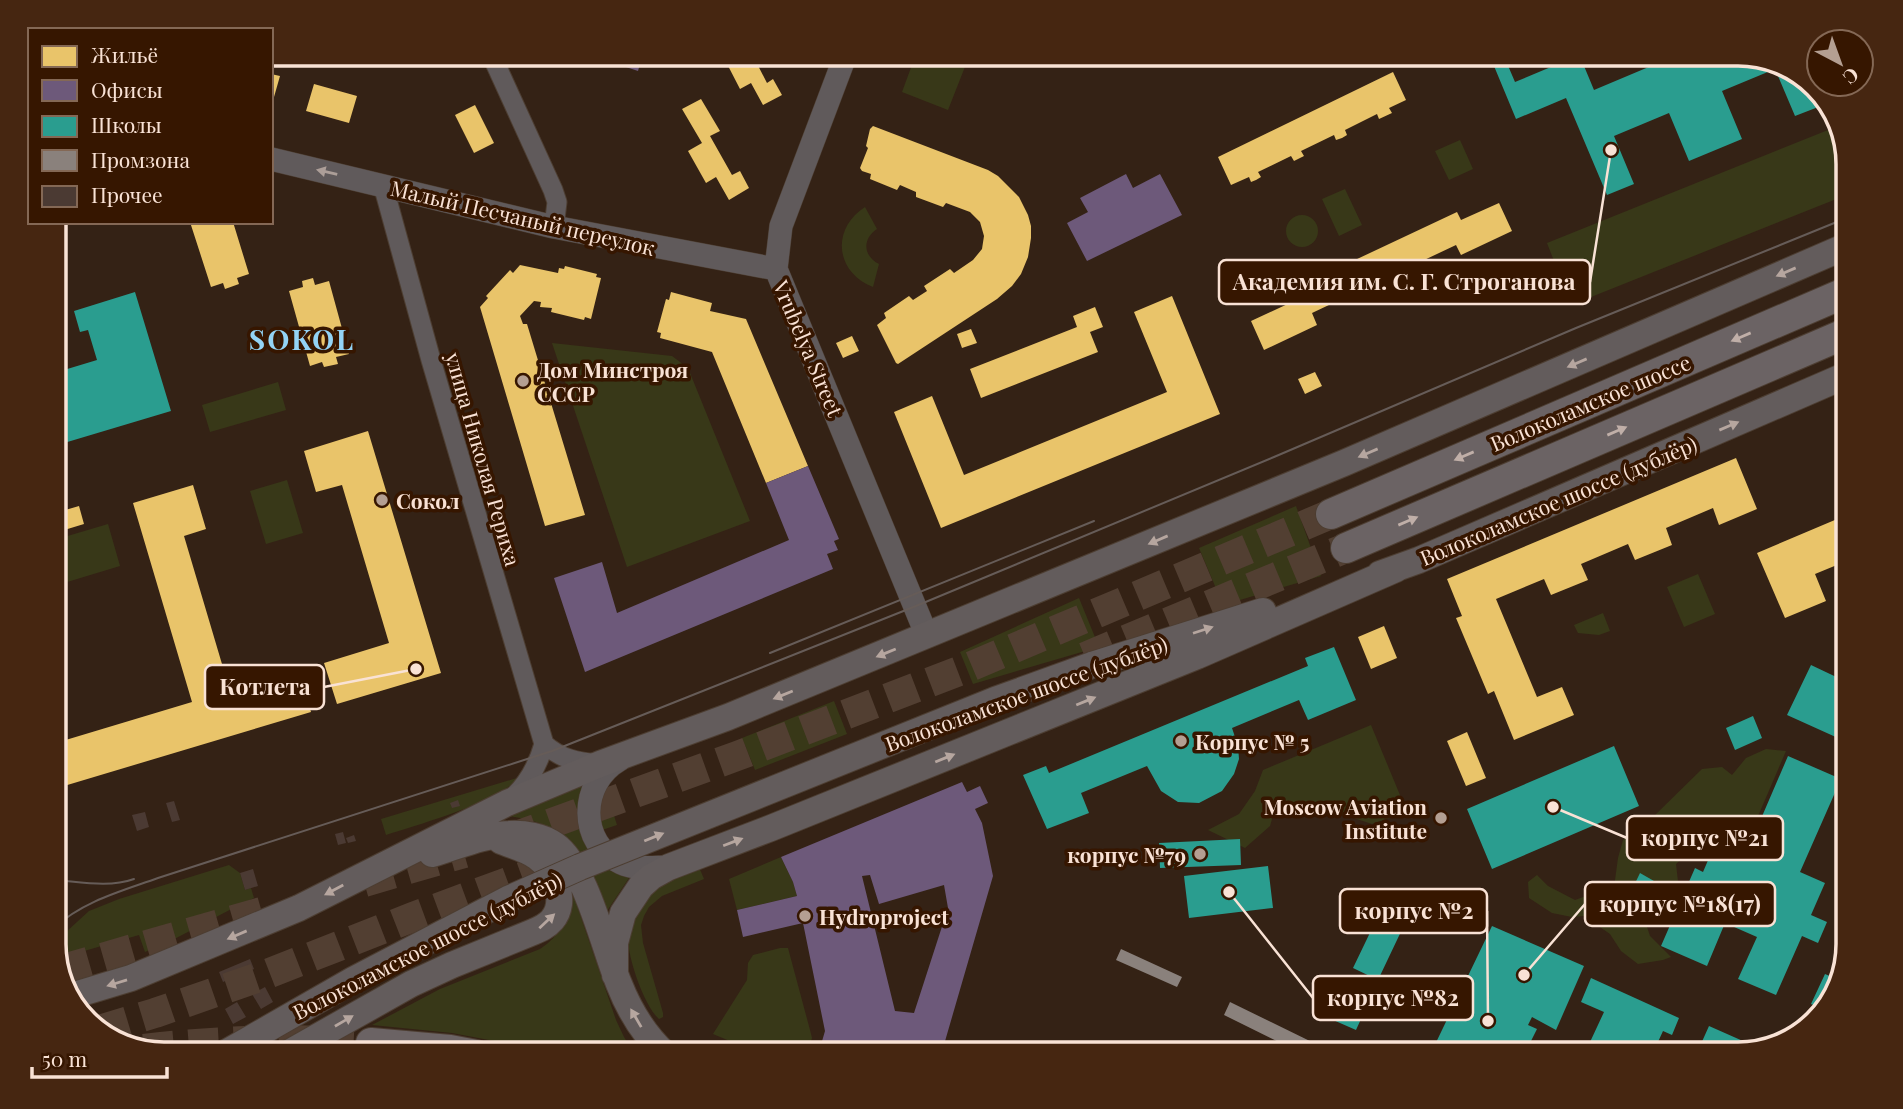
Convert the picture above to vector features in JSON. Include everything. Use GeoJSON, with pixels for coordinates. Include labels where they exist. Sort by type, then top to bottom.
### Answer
{"type":"FeatureCollection","features":[{"type":"Feature","properties":{"kind":"main road"},"geometry":{"type":"LineString","coordinates":[[80,993],[131,978],[299,908],[507,803],[600,764],[729,718],[1344,463],[1836,251]]}},
{"type":"Feature","properties":{"kind":"main road","name":"Волоколамское шоссе"},"geometry":{"type":"LineString","coordinates":[[1331,513],[1836,297]]}},
{"type":"Feature","properties":{"kind":"main road","name":"Волоколамское шоссе"},"geometry":{"type":"LineString","coordinates":[[1346,548],[1836,338]]}},
{"type":"Feature","properties":{"kind":"main road","name":"Волоколамское шоссе (дублёр)"},"geometry":{"type":"LineString","coordinates":[[245,1042],[425,941],[520,893],[606,856],[995,700],[1091,665],[1396,569],[1836,380]]}},
{"type":"Feature","properties":{"kind":"main road"},"geometry":{"type":"LineString","coordinates":[[615,975],[615,943],[623,913],[641,886],[670,867],[1197,656],[1396,569]]}},
{"type":"Feature","properties":{"kind":"main road"},"geometry":{"type":"LineString","coordinates":[[369,872],[477,839],[508,834],[529,835],[556,845],[580,877],[615,975],[638,1024],[652,1042]]}},
{"type":"Feature","properties":{"kind":"main road"},"geometry":{"type":"LineString","coordinates":[[308,1042],[411,984],[545,927],[553,919],[560,899],[548,868],[538,857],[523,849],[490,838]]}},
{"type":"Feature","properties":{"kind":"street"},"geometry":{"type":"LineString","coordinates":[[497,66],[554,190],[557,202],[554,227]]}},
{"type":"Feature","properties":{"kind":"street","name":"Vrubelya Street"},"geometry":{"type":"LineString","coordinates":[[841,66],[780,226],[776,269],[927,636]]}},
{"type":"Feature","properties":{"kind":"street","name":"Малый Песчаный переулок"},"geometry":{"type":"LineString","coordinates":[[273,159],[554,227],[776,269]]}},
{"type":"Feature","properties":{"kind":"street","name":"улица Николая Рериха"},"geometry":{"type":"LineString","coordinates":[[383,185],[431,360],[544,744]]}},
{"type":"Feature","properties":{"kind":"street"},"geometry":{"type":"LineString","coordinates":[[507,803],[523,789],[544,744],[572,761],[600,764]]}},
{"type":"Feature","properties":{"kind":"street"},"geometry":{"type":"LineString","coordinates":[[631,754],[610,765],[592,789],[589,820],[594,835],[601,848],[620,863],[645,868],[670,867]]}},
{"type":"Feature","properties":{"kind":"shaded area"},"geometry":{"type":"Polygon","coordinates":[[[912,66],[965,66],[948,110],[902,92],[912,66]]]}},
{"type":"Feature","properties":{"kind":"shaded area"},"geometry":{"type":"Polygon","coordinates":[[[1830,129],[1831,133],[1836,158],[1836,199],[1571,305],[1547,243],[1830,129]]]}},
{"type":"Feature","properties":{"kind":"shaded area"},"geometry":{"type":"Polygon","coordinates":[[[1460,140],[1473,169],[1449,180],[1435,151],[1460,140]]]}},
{"type":"Feature","properties":{"kind":"shaded area"},"geometry":{"type":"Polygon","coordinates":[[[1345,189],[1362,225],[1339,236],[1322,199],[1345,189]]]}},
{"type":"Feature","properties":{"kind":"shaded area"},"geometry":{"type":"Polygon","coordinates":[[[865,207],[877,229],[872,233],[866,247],[870,257],[879,264],[873,287],[851,271],[842,250],[847,227],[854,216],[865,207]]]}},
{"type":"Feature","properties":{"kind":"shaded area"},"geometry":{"type":"Polygon","coordinates":[[[1302,215],[1314,219],[1318,231],[1314,243],[1302,247],[1290,243],[1286,231],[1290,219],[1302,215]]]}},
{"type":"Feature","properties":{"kind":"shaded area"},"geometry":{"type":"Polygon","coordinates":[[[552,343],[672,356],[688,368],[750,521],[627,567],[552,343]]]}},
{"type":"Feature","properties":{"kind":"shaded area"},"geometry":{"type":"Polygon","coordinates":[[[278,382],[286,410],[210,432],[202,405],[278,382]]]}},
{"type":"Feature","properties":{"kind":"shaded area"},"geometry":{"type":"Polygon","coordinates":[[[287,480],[303,533],[266,544],[250,491],[287,480]]]}},
{"type":"Feature","properties":{"kind":"shaded area"},"geometry":{"type":"Polygon","coordinates":[[[1296,506],[1321,576],[1223,605],[1199,548],[1296,506]]]}},
{"type":"Feature","properties":{"kind":"shaded area"},"geometry":{"type":"Polygon","coordinates":[[[108,524],[120,566],[67,582],[67,536],[108,524]]]}},
{"type":"Feature","properties":{"kind":"shaded area"},"geometry":{"type":"Polygon","coordinates":[[[1698,574],[1715,614],[1684,627],[1667,587],[1698,574]]]}},
{"type":"Feature","properties":{"kind":"shaded area"},"geometry":{"type":"Polygon","coordinates":[[[1079,598],[1099,647],[973,684],[960,652],[1079,598]]]}},
{"type":"Feature","properties":{"kind":"shaded area"},"geometry":{"type":"Polygon","coordinates":[[[1603,613],[1610,631],[1599,635],[1578,633],[1574,625],[1603,613]]]}},
{"type":"Feature","properties":{"kind":"shaded area"},"geometry":{"type":"Polygon","coordinates":[[[834,701],[847,734],[755,770],[742,738],[834,701]]]}},
{"type":"Feature","properties":{"kind":"shaded area"},"geometry":{"type":"Polygon","coordinates":[[[1371,725],[1407,812],[1372,824],[1335,812],[1276,805],[1270,826],[1245,848],[1208,830],[1239,814],[1255,791],[1263,770],[1371,725]]]}},
{"type":"Feature","properties":{"kind":"shaded area"},"geometry":{"type":"Polygon","coordinates":[[[1766,749],[1786,751],[1746,844],[1723,834],[1712,841],[1702,841],[1676,864],[1679,890],[1675,906],[1645,921],[1650,936],[1671,957],[1638,964],[1621,951],[1610,934],[1584,916],[1572,917],[1552,913],[1529,898],[1528,882],[1537,875],[1548,886],[1575,900],[1589,895],[1600,913],[1611,910],[1623,840],[1653,817],[1702,769],[1722,767],[1732,775],[1746,758],[1766,749]]]}},
{"type":"Feature","properties":{"kind":"shaded area"},"geometry":{"type":"Polygon","coordinates":[[[520,777],[509,787],[476,804],[386,835],[381,819],[520,777]]]}},
{"type":"Feature","properties":{"kind":"shaded area"},"geometry":{"type":"Polygon","coordinates":[[[584,784],[579,820],[582,837],[590,853],[609,870],[631,875],[605,914],[568,840],[536,822],[500,815],[584,784]]]}},
{"type":"Feature","properties":{"kind":"shaded area"},"geometry":{"type":"Polygon","coordinates":[[[606,790],[617,825],[599,831],[599,804],[606,790]]]}},
{"type":"Feature","properties":{"kind":"shaded area"},"geometry":{"type":"Polygon","coordinates":[[[781,857],[797,896],[737,910],[729,879],[781,857]]]}},
{"type":"Feature","properties":{"kind":"shaded area"},"geometry":{"type":"Polygon","coordinates":[[[229,865],[240,873],[245,890],[251,888],[254,898],[145,952],[139,935],[68,956],[67,931],[89,911],[229,865]]]}},
{"type":"Feature","properties":{"kind":"shaded area"},"geometry":{"type":"Polygon","coordinates":[[[699,867],[704,879],[662,896],[649,907],[641,925],[643,943],[663,1013],[663,1017],[659,1019],[637,979],[628,934],[653,887],[699,867]]]}},
{"type":"Feature","properties":{"kind":"shaded area"},"geometry":{"type":"Polygon","coordinates":[[[572,891],[616,1020],[627,1042],[499,1042],[452,1033],[372,1025],[440,989],[540,949],[554,937],[561,926],[565,894],[572,891]]]}},
{"type":"Feature","properties":{"kind":"shaded area"},"geometry":{"type":"Polygon","coordinates":[[[788,948],[811,1042],[732,1042],[713,1034],[747,980],[748,963],[753,955],[788,948]]]}},
{"type":"Feature","properties":{"kind":"building: Жильё"},"geometry":{"type":"Polygon","coordinates":[[[728,66],[758,66],[767,83],[773,79],[782,95],[763,105],[751,83],[740,89],[728,66]]]}},
{"type":"Feature","properties":{"kind":"building: Жильё"},"geometry":{"type":"Polygon","coordinates":[[[1393,72],[1406,100],[1389,108],[1392,113],[1379,119],[1377,114],[1345,130],[1347,135],[1342,138],[1336,140],[1334,135],[1301,151],[1304,156],[1294,161],[1291,156],[1258,172],[1261,177],[1256,180],[1251,182],[1249,177],[1231,185],[1218,157],[1393,72]]]}},
{"type":"Feature","properties":{"kind":"building: Жильё"},"geometry":{"type":"Polygon","coordinates":[[[273,74],[280,76],[273,100],[273,74]]]}},
{"type":"Feature","properties":{"kind":"building: Жильё"},"geometry":{"type":"Polygon","coordinates":[[[314,84],[357,96],[349,123],[306,111],[314,84]]]}},
{"type":"Feature","properties":{"kind":"building: Жильё"},"geometry":{"type":"Polygon","coordinates":[[[701,99],[720,131],[710,136],[732,175],[740,171],[749,188],[729,200],[716,177],[706,183],[688,151],[702,143],[682,109],[701,99]]]}},
{"type":"Feature","properties":{"kind":"building: Жильё"},"geometry":{"type":"Polygon","coordinates":[[[475,105],[494,143],[474,153],[455,115],[475,105]]]}},
{"type":"Feature","properties":{"kind":"building: Жильё"},"geometry":{"type":"Polygon","coordinates":[[[873,126],[998,176],[1019,197],[1031,226],[1028,257],[1012,286],[997,299],[898,364],[877,325],[886,318],[884,313],[909,296],[913,300],[927,291],[924,286],[950,269],[954,273],[973,260],[982,249],[984,236],[980,222],[970,212],[946,203],[943,207],[916,197],[916,192],[900,185],[897,190],[870,179],[871,174],[860,168],[873,126]]]}},
{"type":"Feature","properties":{"kind":"building: Жильё"},"geometry":{"type":"Polygon","coordinates":[[[1499,203],[1512,231],[1461,255],[1456,245],[1312,313],[1317,325],[1264,350],[1251,321],[1292,302],[1287,292],[1457,212],[1461,220],[1499,203]]]}},
{"type":"Feature","properties":{"kind":"building: Жильё"},"geometry":{"type":"Polygon","coordinates":[[[191,224],[234,224],[249,274],[237,278],[239,284],[225,289],[223,283],[211,287],[191,224]]]}},
{"type":"Feature","properties":{"kind":"building: Жильё","name":"Дом Минстроя СССР"},"geometry":{"type":"Polygon","coordinates":[[[520,265],[558,273],[559,268],[564,269],[565,266],[597,274],[596,277],[601,278],[591,319],[585,317],[584,320],[551,312],[552,308],[540,307],[541,302],[534,301],[520,316],[523,324],[527,324],[585,515],[545,526],[480,307],[488,298],[486,296],[510,270],[513,273],[520,265]]]}},
{"type":"Feature","properties":{"kind":"building: Жильё"},"geometry":{"type":"Polygon","coordinates":[[[313,278],[315,285],[329,281],[349,354],[336,357],[338,364],[324,367],[322,362],[310,366],[289,291],[303,287],[302,281],[313,278]]]}},
{"type":"Feature","properties":{"kind":"building: Жильё"},"geometry":{"type":"Polygon","coordinates":[[[671,292],[712,303],[710,311],[746,319],[808,466],[766,483],[712,352],[660,338],[661,333],[657,332],[666,299],[669,300],[671,292]]]}},
{"type":"Feature","properties":{"kind":"building: Жильё"},"geometry":{"type":"Polygon","coordinates":[[[1172,296],[1220,414],[941,528],[894,412],[932,396],[964,475],[1167,392],[1134,312],[1172,296]]]}},
{"type":"Feature","properties":{"kind":"building: Жильё"},"geometry":{"type":"Polygon","coordinates":[[[1095,307],[1103,327],[1090,332],[1098,352],[981,398],[970,369],[1077,327],[1073,316],[1095,307]]]}},
{"type":"Feature","properties":{"kind":"building: Жильё"},"geometry":{"type":"Polygon","coordinates":[[[971,329],[977,343],[962,348],[957,334],[971,329]]]}},
{"type":"Feature","properties":{"kind":"building: Жильё"},"geometry":{"type":"Polygon","coordinates":[[[852,336],[859,351],[843,358],[836,343],[852,336]]]}},
{"type":"Feature","properties":{"kind":"building: Жильё"},"geometry":{"type":"Polygon","coordinates":[[[1315,372],[1322,386],[1305,394],[1298,379],[1315,372]]]}},
{"type":"Feature","properties":{"kind":"building: Жильё"},"geometry":{"type":"Polygon","coordinates":[[[368,431],[441,673],[337,704],[324,663],[389,643],[342,485],[316,492],[304,451],[368,431]]]}},
{"type":"Feature","properties":{"kind":"building: Жильё"},"geometry":{"type":"Polygon","coordinates":[[[1736,458],[1757,509],[1719,525],[1713,508],[1666,528],[1672,545],[1635,560],[1628,544],[1581,564],[1588,580],[1551,595],[1544,579],[1496,599],[1537,697],[1562,687],[1574,715],[1514,740],[1494,691],[1488,694],[1456,618],[1462,616],[1447,579],[1736,458]]]}},
{"type":"Feature","properties":{"kind":"building: Жильё"},"geometry":{"type":"Polygon","coordinates":[[[193,485],[206,529],[184,536],[230,691],[299,670],[311,712],[67,785],[67,740],[192,702],[133,503],[193,485]]]}},
{"type":"Feature","properties":{"kind":"building: Жильё"},"geometry":{"type":"Polygon","coordinates":[[[79,506],[84,524],[67,529],[67,510],[79,506]]]}},
{"type":"Feature","properties":{"kind":"building: Жильё"},"geometry":{"type":"Polygon","coordinates":[[[1836,520],[1836,565],[1815,574],[1826,601],[1785,618],[1757,553],[1836,520]]]}},
{"type":"Feature","properties":{"kind":"building: Жильё"},"geometry":{"type":"Polygon","coordinates":[[[1384,626],[1397,658],[1371,669],[1358,637],[1384,626]]]}},
{"type":"Feature","properties":{"kind":"building: Жильё"},"geometry":{"type":"Polygon","coordinates":[[[1467,732],[1486,778],[1466,786],[1447,741],[1467,732]]]}},
{"type":"Feature","properties":{"kind":"building: Офисы"},"geometry":{"type":"Polygon","coordinates":[[[623,66],[639,66],[638,71],[623,66]]]}},
{"type":"Feature","properties":{"kind":"building: Офисы"},"geometry":{"type":"Polygon","coordinates":[[[1126,174],[1133,188],[1160,174],[1182,215],[1087,261],[1067,223],[1088,212],[1080,198],[1126,174]]]}},
{"type":"Feature","properties":{"kind":"building: Офисы"},"geometry":{"type":"Polygon","coordinates":[[[808,466],[839,539],[834,541],[838,550],[827,554],[833,569],[585,672],[554,578],[602,562],[617,613],[789,540],[766,483],[808,466]]]}},
{"type":"Feature","properties":{"kind":"building: Офисы","name":"Hydroproject"},"geometry":{"type":"Polygon","coordinates":[[[962,782],[967,792],[980,786],[988,803],[975,809],[982,823],[993,876],[945,1042],[822,1042],[825,1031],[803,923],[743,937],[737,910],[797,896],[781,857],[962,782]],[[870,875],[862,876],[895,1011],[914,1013],[948,908],[944,885],[879,904],[870,875]]]}},
{"type":"Feature","properties":{"kind":"building: Школы"},"geometry":{"type":"Polygon","coordinates":[[[1494,66],[1508,66],[1515,82],[1553,66],[1584,66],[1594,90],[1651,66],[1739,66],[1769,72],[1722,91],[1742,139],[1689,161],[1669,113],[1614,136],[1634,184],[1607,195],[1566,98],[1516,119],[1494,66]]]}},
{"type":"Feature","properties":{"kind":"building: Школы"},"geometry":{"type":"Polygon","coordinates":[[[1777,75],[1803,91],[1805,98],[1810,98],[1818,107],[1795,116],[1777,75]]]}},
{"type":"Feature","properties":{"kind":"building: Школы"},"geometry":{"type":"Polygon","coordinates":[[[135,292],[171,411],[67,442],[67,369],[97,360],[88,330],[80,332],[74,311],[135,292]]]}},
{"type":"Feature","properties":{"kind":"building: Школы","name":"Корпус № 5"},"geometry":{"type":"Polygon","coordinates":[[[1334,647],[1356,700],[1308,720],[1299,700],[1232,728],[1239,759],[1234,774],[1222,791],[1199,803],[1178,802],[1161,791],[1147,766],[1081,793],[1089,813],[1047,829],[1023,775],[1046,766],[1049,773],[1308,666],[1305,658],[1334,647]]]}},
{"type":"Feature","properties":{"kind":"building: Школы"},"geometry":{"type":"Polygon","coordinates":[[[1811,665],[1836,677],[1836,737],[1787,715],[1811,665]]]}},
{"type":"Feature","properties":{"kind":"building: Школы"},"geometry":{"type":"Polygon","coordinates":[[[1753,716],[1762,738],[1735,750],[1726,728],[1753,716]]]}},
{"type":"Feature","properties":{"kind":"building: Школы"},"geometry":{"type":"Polygon","coordinates":[[[1614,746],[1639,806],[1492,869],[1467,809],[1614,746]]]}},
{"type":"Feature","properties":{"kind":"building: Школы"},"geometry":{"type":"Polygon","coordinates":[[[1788,756],[1836,777],[1836,790],[1800,872],[1825,883],[1811,915],[1827,922],[1818,943],[1802,936],[1776,995],[1738,979],[1757,937],[1725,923],[1707,966],[1661,946],[1695,868],[1703,872],[1718,837],[1748,849],[1788,756]]]}},
{"type":"Feature","properties":{"kind":"building: Школы","name":"корпус №79"},"geometry":{"type":"Polygon","coordinates":[[[1240,839],[1241,865],[1160,868],[1159,843],[1240,839]]]}},
{"type":"Feature","properties":{"kind":"building: Школы"},"geometry":{"type":"Polygon","coordinates":[[[1268,866],[1273,908],[1189,918],[1184,876],[1268,866]]]}},
{"type":"Feature","properties":{"kind":"building: Школы"},"geometry":{"type":"Polygon","coordinates":[[[1640,873],[1661,885],[1649,911],[1627,900],[1640,873]]]}},
{"type":"Feature","properties":{"kind":"building: Школы"},"geometry":{"type":"Polygon","coordinates":[[[1391,889],[1416,900],[1378,980],[1353,968],[1391,889]]]}},
{"type":"Feature","properties":{"kind":"building: Школы"},"geometry":{"type":"Polygon","coordinates":[[[1492,926],[1584,966],[1556,1030],[1532,1017],[1528,1025],[1537,1029],[1530,1042],[1436,1042],[1492,926]]]}},
{"type":"Feature","properties":{"kind":"building: Школы"},"geometry":{"type":"Polygon","coordinates":[[[1825,974],[1831,976],[1816,1004],[1811,1004],[1825,974]]]}},
{"type":"Feature","properties":{"kind":"building: Школы"},"geometry":{"type":"Polygon","coordinates":[[[1591,978],[1679,1018],[1672,1035],[1663,1031],[1658,1042],[1590,1042],[1604,1012],[1581,1002],[1591,978]]]}},
{"type":"Feature","properties":{"kind":"building: Школы"},"geometry":{"type":"Polygon","coordinates":[[[1339,983],[1371,997],[1356,1030],[1324,1016],[1339,983]]]}},
{"type":"Feature","properties":{"kind":"building: Школы"},"geometry":{"type":"Polygon","coordinates":[[[1709,1026],[1745,1042],[1739,1042],[1702,1042],[1709,1026]]]}},
{"type":"Feature","properties":{"kind":"building: Промзона"},"geometry":{"type":"Polygon","coordinates":[[[1121,949],[1182,977],[1177,987],[1116,960],[1121,949]]]}},
{"type":"Feature","properties":{"kind":"building: Промзона"},"geometry":{"type":"Polygon","coordinates":[[[1230,1002],[1312,1042],[1279,1042],[1224,1015],[1230,1002]]]}},
{"type":"Feature","properties":{"kind":"building: Прочее"},"geometry":{"type":"Polygon","coordinates":[[[458,800],[460,806],[452,808],[450,803],[458,800]]]}},
{"type":"Feature","properties":{"kind":"building: Прочее"},"geometry":{"type":"Polygon","coordinates":[[[174,801],[180,820],[172,822],[166,803],[174,801]]]}},
{"type":"Feature","properties":{"kind":"building: Прочее"},"geometry":{"type":"Polygon","coordinates":[[[145,812],[149,827],[137,831],[132,815],[145,812]]]}},
{"type":"Feature","properties":{"kind":"building: Прочее"},"geometry":{"type":"Polygon","coordinates":[[[343,832],[346,843],[338,845],[335,834],[343,832]]]}},
{"type":"Feature","properties":{"kind":"building: Прочее"},"geometry":{"type":"Polygon","coordinates":[[[354,835],[356,841],[348,843],[346,838],[354,835]]]}},
{"type":"Feature","properties":{"kind":"building: Прочее"},"geometry":{"type":"Polygon","coordinates":[[[253,869],[258,886],[245,890],[240,873],[253,869]]]}},
{"type":"Feature","properties":{"kind":"building: Прочее"},"geometry":{"type":"Polygon","coordinates":[[[250,959],[254,969],[223,982],[219,972],[250,959]]]}},
{"type":"Feature","properties":{"kind":"building: Прочее"},"geometry":{"type":"Polygon","coordinates":[[[265,987],[273,1002],[261,1009],[252,994],[265,987]]]}},
{"type":"Feature","properties":{"kind":"building: Прочее"},"geometry":{"type":"Polygon","coordinates":[[[237,1002],[246,1017],[233,1024],[225,1009],[237,1002]]]}},
{"type":"Feature","properties":{"kind":"tunnel"},"geometry":{"type":"LineString","coordinates":[[508,839],[737,756],[967,668],[1331,514]]}},
{"type":"Feature","properties":{"kind":"tunnel"},"geometry":{"type":"LineString","coordinates":[[1085,657],[1346,548]]}},
{"type":"Feature","properties":{"kind":"tunnel"},"geometry":{"type":"LineString","coordinates":[[364,882],[464,853]]}},
{"type":"Feature","properties":{"kind":"tunnel"},"geometry":{"type":"LineString","coordinates":[[111,1026],[262,976],[573,858]]}},
{"type":"Feature","properties":{"kind":"tunnel"},"geometry":{"type":"LineString","coordinates":[[70,967],[272,909]]}},
{"type":"Feature","properties":{"kind":"tunnel"},"geometry":{"type":"LineString","coordinates":[[238,1042],[342,1042]]}},
{"type":"Feature","properties":{"kind":"tram line"},"geometry":{"type":"LineString","coordinates":[[67,918],[103,898],[158,878],[552,751],[916,606],[1576,328],[1836,222]]}},
{"type":"Feature","properties":{"kind":"tram line"},"geometry":{"type":"LineString","coordinates":[[770,653],[1094,521]]}},
{"type":"Feature","properties":{"kind":"tram line"},"geometry":{"type":"LineString","coordinates":[[67,881],[105,884],[134,879]]}},
{"type":"Feature","properties":{"kind":"place","name":"Академия им. С. Г. Строганова"},"geometry":{"type":"Point","coordinates":[1611,150]}},
{"type":"Feature","properties":{"kind":"place","name":"Дом Минстроя СССР"},"geometry":{"type":"Point","coordinates":[523,381]}},
{"type":"Feature","properties":{"kind":"place","name":"Сокол"},"geometry":{"type":"Point","coordinates":[382,500]}},
{"type":"Feature","properties":{"kind":"place","name":"Котлета"},"geometry":{"type":"Point","coordinates":[416,669]}},
{"type":"Feature","properties":{"kind":"place","name":"Корпус № 5"},"geometry":{"type":"Point","coordinates":[1181,741]}},
{"type":"Feature","properties":{"kind":"place","name":"корпус №21"},"geometry":{"type":"Point","coordinates":[1553,807]}},
{"type":"Feature","properties":{"kind":"place","name":"Moscow Aviation Institute"},"geometry":{"type":"Point","coordinates":[1441,818]}},
{"type":"Feature","properties":{"kind":"place","name":"корпус №79"},"geometry":{"type":"Point","coordinates":[1200,854]}},
{"type":"Feature","properties":{"kind":"place","name":"корпус №82"},"geometry":{"type":"Point","coordinates":[1229,892]}},
{"type":"Feature","properties":{"kind":"place","name":"Hydroproject"},"geometry":{"type":"Point","coordinates":[805,916]}},
{"type":"Feature","properties":{"kind":"place","name":"корпус №18(17)"},"geometry":{"type":"Point","coordinates":[1524,975]}},
{"type":"Feature","properties":{"kind":"place","name":"корпус №2"},"geometry":{"type":"Point","coordinates":[1488,1021]}},
{"type":"Feature","properties":{"kind":"district","name":"SOKOL"},"geometry":{"type":"Point","coordinates":[302,338]}}]}
